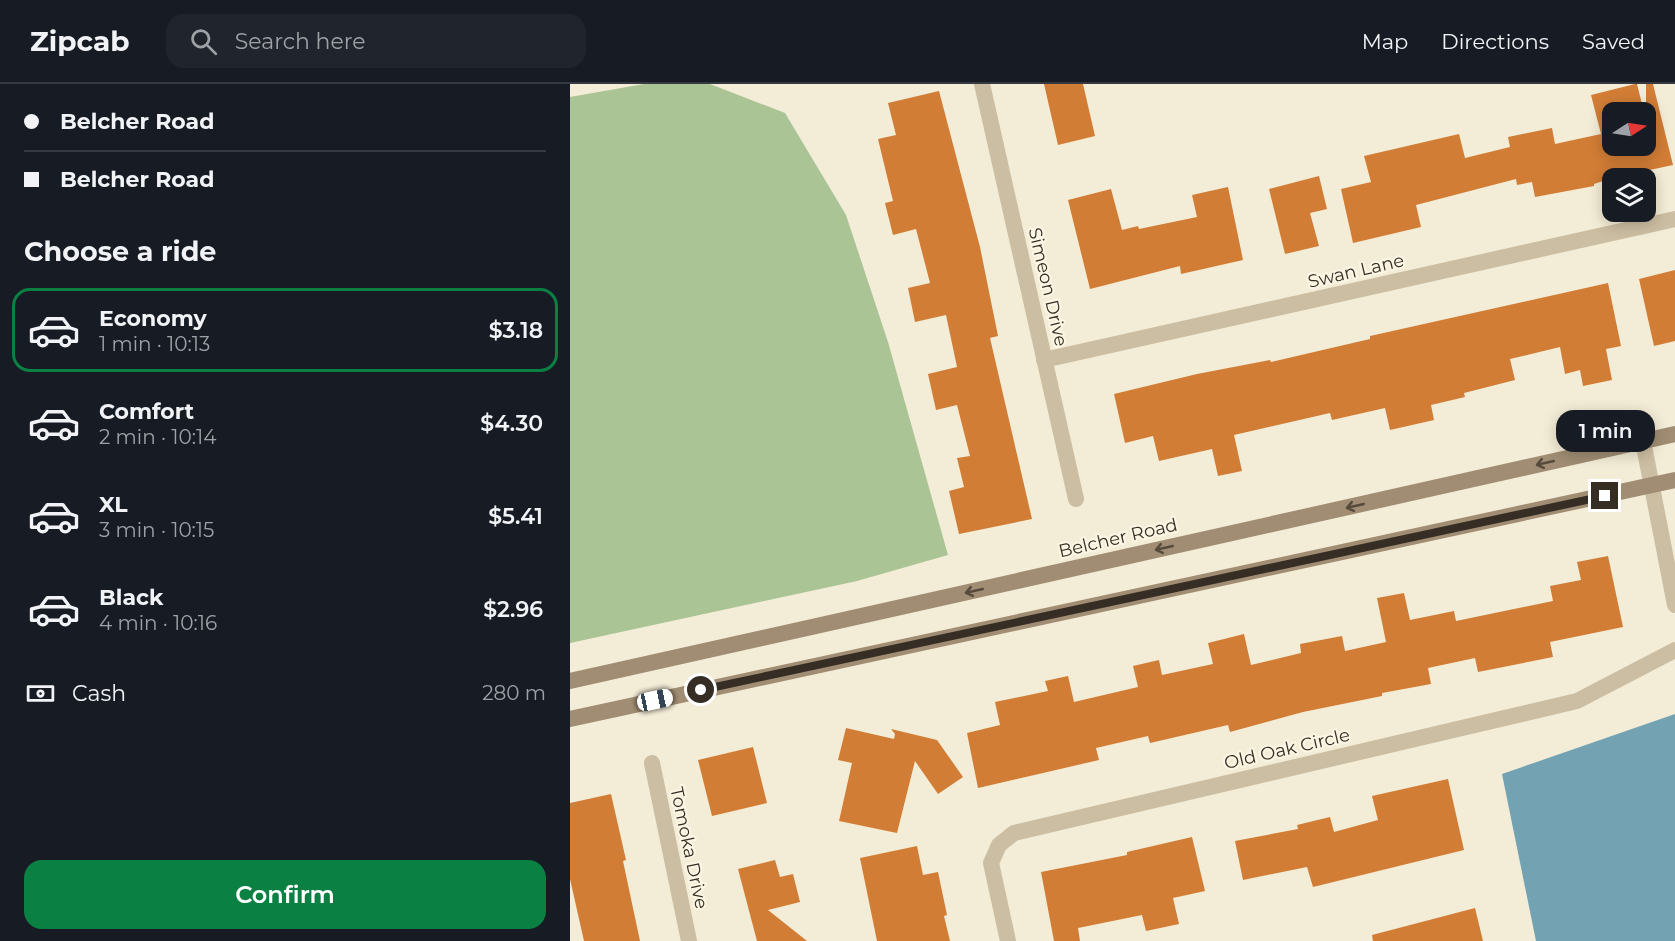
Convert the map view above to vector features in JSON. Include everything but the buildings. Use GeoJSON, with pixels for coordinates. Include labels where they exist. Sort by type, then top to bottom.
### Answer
{"type":"FeatureCollection","features":[{"type":"Feature","properties":{"kind":"main road","name":"Belcher Road"},"geometry":{"type":"LineString","coordinates":[[570,681],[1675,434]]}},
{"type":"Feature","properties":{"kind":"main road"},"geometry":{"type":"LineString","coordinates":[[570,719],[1675,480]]}},
{"type":"Feature","properties":{"kind":"street","name":"Simeon Drive"},"geometry":{"type":"LineString","coordinates":[[982,84],[1076,499]]}},
{"type":"Feature","properties":{"kind":"street","name":"Swan Lane"},"geometry":{"type":"LineString","coordinates":[[1044,360],[1675,219]]}},
{"type":"Feature","properties":{"kind":"street"},"geometry":{"type":"LineString","coordinates":[[1643,441],[1675,605]]}},
{"type":"Feature","properties":{"kind":"street","name":"Old Oak Circle"},"geometry":{"type":"LineString","coordinates":[[1008,941],[991,863],[999,845],[1014,833],[1577,701],[1675,650]]}},
{"type":"Feature","properties":{"kind":"street","name":"Tomoka Drive"},"geometry":{"type":"LineString","coordinates":[[652,763],[689,941]]}},
{"type":"Feature","properties":{"kind":"green space"},"geometry":{"type":"Polygon","coordinates":[[[644,84],[710,84],[785,113],[846,215],[888,342],[948,555],[857,581],[570,643],[570,97],[644,84]]]}},
{"type":"Feature","properties":{"kind":"water"},"geometry":{"type":"Polygon","coordinates":[[[1675,714],[1675,941],[1536,941],[1502,774],[1675,714]]]}},
{"type":"Feature","properties":{"kind":"route"},"geometry":{"type":"LineString","coordinates":[[701,690],[1605,496]]}}]}
